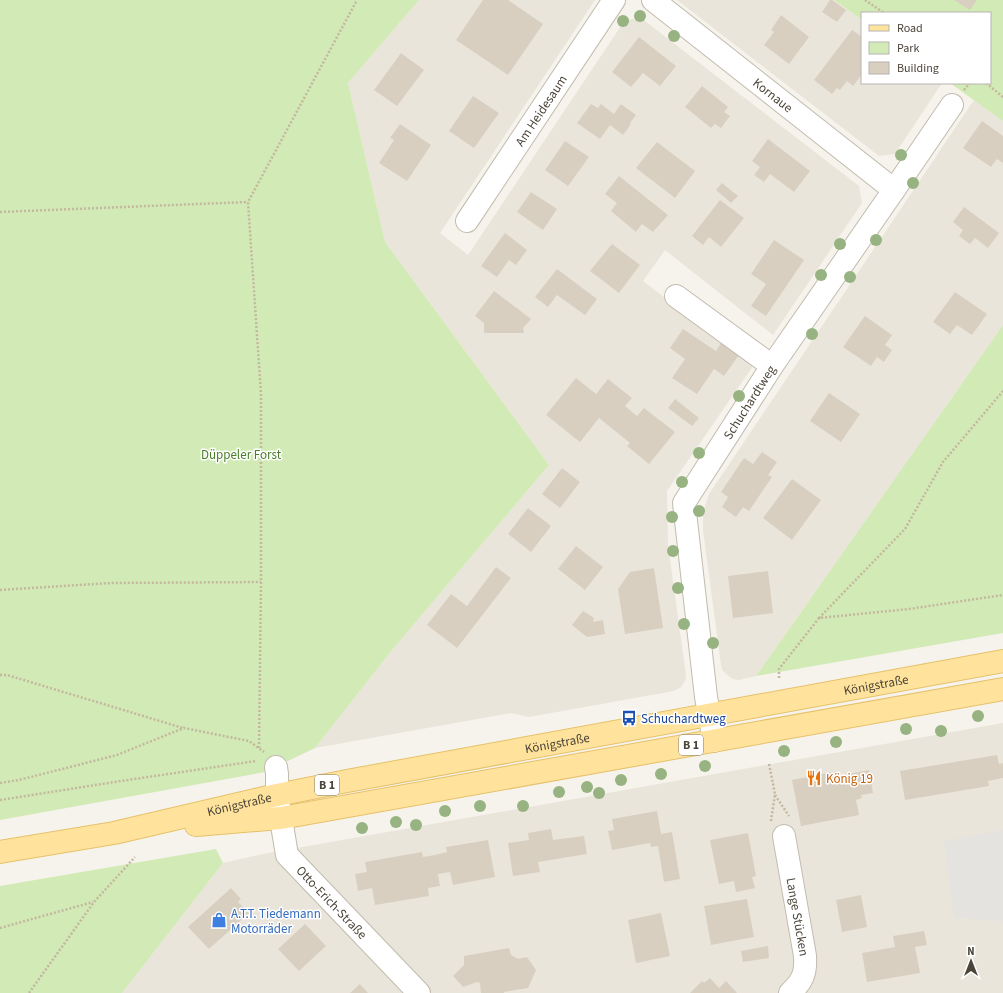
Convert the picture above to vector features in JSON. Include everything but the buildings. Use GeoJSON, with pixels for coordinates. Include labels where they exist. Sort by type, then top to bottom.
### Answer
{"type":"FeatureCollection","features":[{"type":"Feature","properties":{"kind":"main road","name":"Königstraße"},"geometry":{"type":"LineString","coordinates":[[0,852],[114,833],[277,795],[1003,662]]}},
{"type":"Feature","properties":{"kind":"main road","name":"Königstraße"},"geometry":{"type":"LineString","coordinates":[[114,833],[281,818],[1003,689]]}},
{"type":"Feature","properties":{"kind":"street","name":"Am Heidesaum"},"geometry":{"type":"LineString","coordinates":[[467,221],[614,0]]}},
{"type":"Feature","properties":{"kind":"street","name":"Kornaue"},"geometry":{"type":"LineString","coordinates":[[653,0],[894,190]]}},
{"type":"Feature","properties":{"kind":"street","name":"Schuchardtweg"},"geometry":{"type":"LineString","coordinates":[[714,741],[706,697],[684,503],[772,366],[952,106]]}},
{"type":"Feature","properties":{"kind":"street"},"geometry":{"type":"LineString","coordinates":[[676,296],[772,366]]}},
{"type":"Feature","properties":{"kind":"street","name":"Otto-Erich-Straße"},"geometry":{"type":"LineString","coordinates":[[273,763],[277,774],[277,795],[287,855],[419,993]]}},
{"type":"Feature","properties":{"kind":"street","name":"Lange Stücken"},"geometry":{"type":"LineString","coordinates":[[781,825],[806,966],[799,985],[790,993]]}},
{"type":"Feature","properties":{"kind":"path"},"geometry":{"type":"LineString","coordinates":[[260,748],[261,394],[248,202],[357,0]]}},
{"type":"Feature","properties":{"kind":"path"},"geometry":{"type":"LineString","coordinates":[[864,0],[882,12]]}},
{"type":"Feature","properties":{"kind":"path"},"geometry":{"type":"LineString","coordinates":[[987,84],[1003,97]]}},
{"type":"Feature","properties":{"kind":"path"},"geometry":{"type":"LineString","coordinates":[[0,212],[248,202]]}},
{"type":"Feature","properties":{"kind":"path"},"geometry":{"type":"LineString","coordinates":[[779,678],[780,669],[819,618],[905,529],[943,462],[1003,391]]}},
{"type":"Feature","properties":{"kind":"path"},"geometry":{"type":"LineString","coordinates":[[0,590],[110,582],[261,582]]}},
{"type":"Feature","properties":{"kind":"path"},"geometry":{"type":"LineString","coordinates":[[819,618],[909,609],[1003,595]]}},
{"type":"Feature","properties":{"kind":"path"},"geometry":{"type":"LineString","coordinates":[[0,675],[7,675],[184,728],[249,740],[260,748],[273,763]]}},
{"type":"Feature","properties":{"kind":"path"},"geometry":{"type":"LineString","coordinates":[[0,782],[19,780],[117,755],[184,728]]}},
{"type":"Feature","properties":{"kind":"path"},"geometry":{"type":"LineString","coordinates":[[0,800],[121,781],[273,763]]}},
{"type":"Feature","properties":{"kind":"path"},"geometry":{"type":"LineString","coordinates":[[769,764],[781,825]]}},
{"type":"Feature","properties":{"kind":"path"},"geometry":{"type":"LineString","coordinates":[[775,794],[781,825]]}},
{"type":"Feature","properties":{"kind":"path"},"geometry":{"type":"LineString","coordinates":[[29,993],[94,902],[135,857]]}},
{"type":"Feature","properties":{"kind":"path"},"geometry":{"type":"LineString","coordinates":[[0,928],[94,902]]}},
{"type":"Feature","properties":{"kind":"shaded area"},"geometry":{"type":"Polygon","coordinates":[[[419,0],[595,0],[440,233],[468,255],[625,20],[641,18],[859,186],[862,203],[773,335],[665,250],[643,281],[753,366],[667,491],[668,545],[686,675],[685,681],[681,687],[674,691],[529,717],[511,713],[315,748],[392,650],[549,465],[385,242],[348,83],[419,0]]]}},
{"type":"Feature","properties":{"kind":"shaded area"},"geometry":{"type":"Polygon","coordinates":[[[677,0],[834,0],[861,19],[861,84],[941,84],[895,154],[879,156],[677,0]]]}},
{"type":"Feature","properties":{"kind":"shaded area"},"geometry":{"type":"Polygon","coordinates":[[[974,100],[1003,121],[1003,325],[756,676],[739,680],[733,679],[722,670],[703,530],[703,512],[709,494],[974,100]]]}},
{"type":"Feature","properties":{"kind":"shaded area"},"geometry":{"type":"Polygon","coordinates":[[[1003,723],[1003,993],[122,993],[223,863],[263,854],[1003,723]]]}},
{"type":"Feature","properties":{"kind":"shaded area"},"geometry":{"type":"Polygon","coordinates":[[[1003,830],[1003,921],[954,918],[944,841],[1003,830]]]}},
{"type":"Feature","properties":{"kind":"green space","name":"Düppeler Forst"},"geometry":{"type":"Polygon","coordinates":[[[0,0],[419,0],[348,83],[385,242],[549,465],[392,650],[315,748],[265,772],[0,820],[0,0]]]}},
{"type":"Feature","properties":{"kind":"green space"},"geometry":{"type":"Polygon","coordinates":[[[834,0],[1003,0],[1003,121],[951,84],[991,84],[991,12],[861,12],[861,19],[834,0]]]}},
{"type":"Feature","properties":{"kind":"green space"},"geometry":{"type":"Polygon","coordinates":[[[1003,325],[1003,633],[756,676],[1003,325]]]}},
{"type":"Feature","properties":{"kind":"green space"},"geometry":{"type":"Polygon","coordinates":[[[216,849],[223,863],[122,993],[0,993],[0,886],[216,849]]]}},
{"type":"Feature","properties":{"kind":"place","name":"Schuchardtweg"},"geometry":{"type":"Point","coordinates":[629,718]}},
{"type":"Feature","properties":{"kind":"place","name":"König 19"},"geometry":{"type":"Point","coordinates":[814,778]}},
{"type":"Feature","properties":{"kind":"place","name":"A.T.T. Tiedemann Motorräder"},"geometry":{"type":"Point","coordinates":[219,920]}}]}
